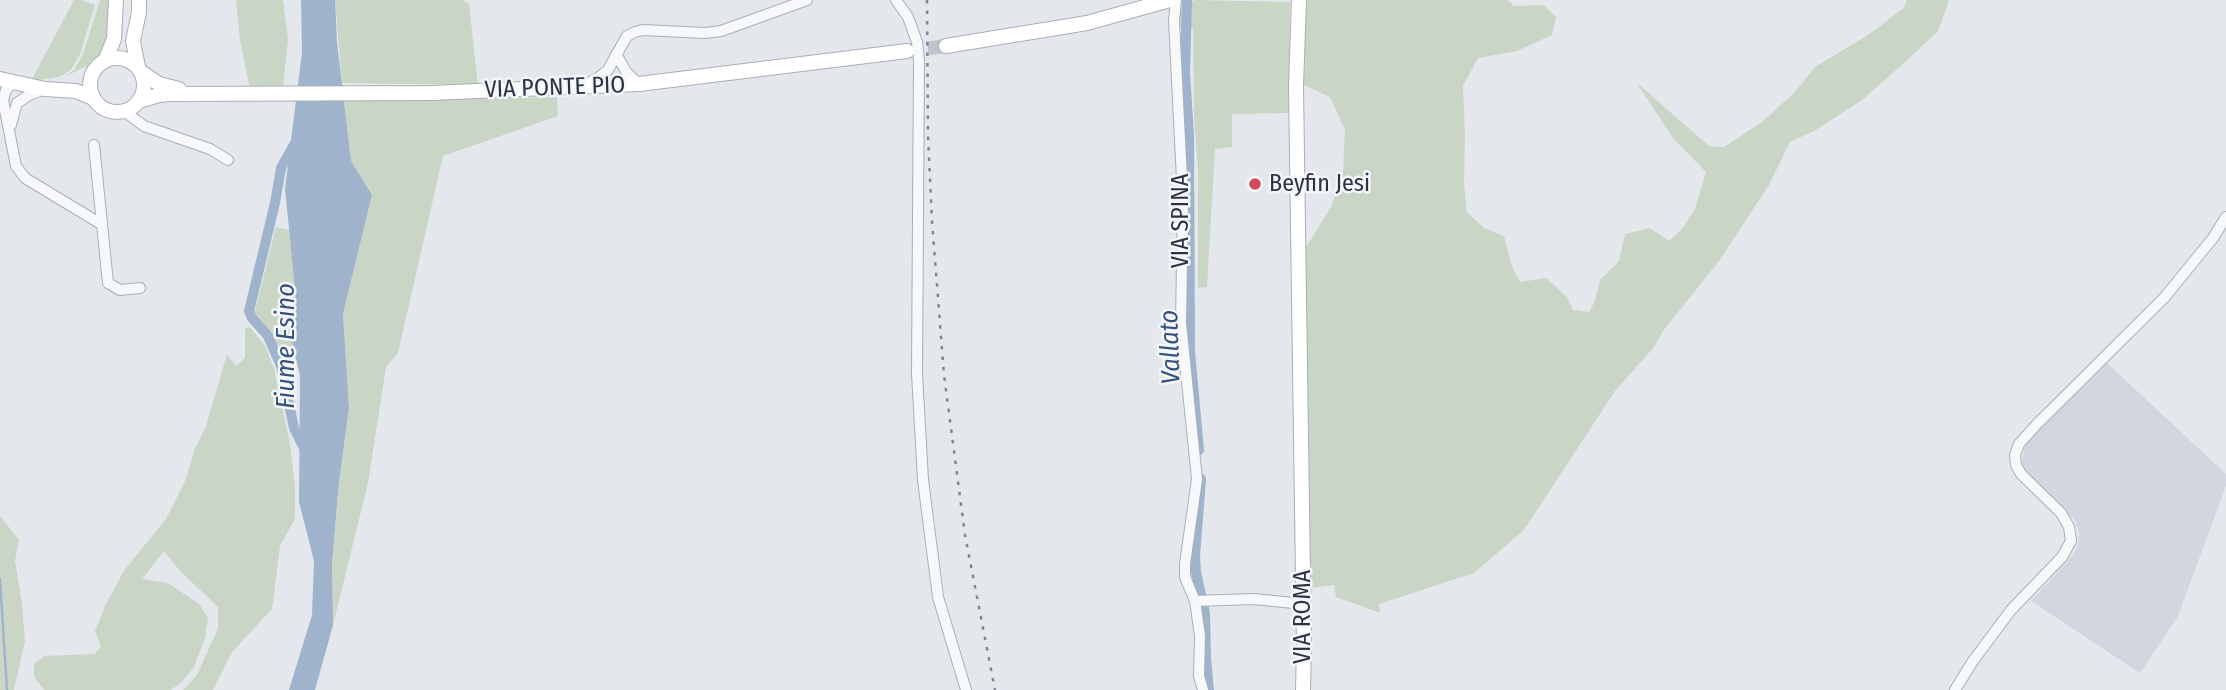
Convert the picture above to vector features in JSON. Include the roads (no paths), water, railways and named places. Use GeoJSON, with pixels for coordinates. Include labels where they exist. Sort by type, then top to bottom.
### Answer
{"type":"FeatureCollection","features":[{"type":"Feature","properties":{"kind":"main road"},"geometry":{"type":"LineString","coordinates":[[93,98],[90,86],[114,39],[116,0]]}},
{"type":"Feature","properties":{"kind":"main road"},"geometry":{"type":"LineString","coordinates":[[7,80],[45,89],[76,91],[93,98],[106,110],[133,106],[144,90],[133,41],[139,0]]}},
{"type":"Feature","properties":{"kind":"main road"},"geometry":{"type":"LineString","coordinates":[[946,46],[1087,23],[1170,0]]}},
{"type":"Feature","properties":{"kind":"main road","name":"VIA ROMA"},"geometry":{"type":"LineString","coordinates":[[1297,5],[1297,246],[1304,604],[1303,690]]}},
{"type":"Feature","properties":{"kind":"main road","name":"VIA PONTE PIO"},"geometry":{"type":"LineString","coordinates":[[133,106],[159,95],[431,93],[639,85],[907,51]]}},
{"type":"Feature","properties":{"kind":"main road","name":"VIA PONTE PIO"},"geometry":{"type":"LineString","coordinates":[[100,65],[122,58],[159,84],[201,94]]}},
{"type":"Feature","properties":{"kind":"main road"},"geometry":{"type":"LineString","coordinates":[[45,89],[78,80],[100,65]]}},
{"type":"Feature","properties":{"kind":"street"},"geometry":{"type":"LineString","coordinates":[[616,53],[621,70],[615,86],[608,78],[608,70],[616,53],[627,36],[635,32],[721,31],[807,0]]}},
{"type":"Feature","properties":{"kind":"street"},"geometry":{"type":"LineString","coordinates":[[896,0],[908,17],[917,42],[919,60],[917,374],[923,480],[938,597],[966,690]]}},
{"type":"Feature","properties":{"kind":"street","name":"VIA SPINA"},"geometry":{"type":"LineString","coordinates":[[1176,0],[1174,21],[1183,199],[1181,323],[1197,479],[1185,577],[1200,601],[1199,676],[1203,690]]}},
{"type":"Feature","properties":{"kind":"street"},"geometry":{"type":"LineString","coordinates":[[616,53],[627,73],[639,85]]}},
{"type":"Feature","properties":{"kind":"street"},"geometry":{"type":"LineString","coordinates":[[578,87],[608,70]]}},
{"type":"Feature","properties":{"kind":"street"},"geometry":{"type":"LineString","coordinates":[[7,80],[6,90],[1,97],[16,166],[25,178],[102,224]]}},
{"type":"Feature","properties":{"kind":"street"},"geometry":{"type":"LineString","coordinates":[[10,135],[12,116],[17,103],[45,89]]}},
{"type":"Feature","properties":{"kind":"street"},"geometry":{"type":"LineString","coordinates":[[133,106],[138,121],[144,126],[210,149],[228,160]]}},
{"type":"Feature","properties":{"kind":"street"},"geometry":{"type":"LineString","coordinates":[[94,145],[108,282],[120,290],[140,288]]}},
{"type":"Feature","properties":{"kind":"street"},"geometry":{"type":"LineString","coordinates":[[1955,690],[2011,610],[2062,557],[2071,541],[2069,527],[2061,513],[2021,474],[2016,465],[2015,455],[2019,444],[2164,298],[2213,238],[2226,217]]}},
{"type":"Feature","properties":{"kind":"street"},"geometry":{"type":"LineString","coordinates":[[1200,601],[1253,599],[1304,604]]}},
{"type":"Feature","properties":{"kind":"water"},"geometry":{"type":"Polygon","coordinates":[[[301,0],[335,0],[337,42],[351,161],[372,195],[343,314],[349,408],[332,563],[333,625],[315,690],[289,690],[312,615],[314,561],[299,502],[300,375],[290,322],[296,299],[285,189],[302,52],[301,0]]]}},
{"type":"Feature","properties":{"kind":"waterway","name":"Vallato"},"geometry":{"type":"LineString","coordinates":[[1187,0],[1185,73],[1189,134],[1190,351],[1199,450]]}},
{"type":"Feature","properties":{"kind":"waterway","name":"Fiume Esino"},"geometry":{"type":"LineString","coordinates":[[295,143],[281,168],[249,311],[268,336],[281,366],[294,428],[305,450]]}},
{"type":"Feature","properties":{"kind":"waterway","name":"Vallato"},"geometry":{"type":"LineString","coordinates":[[1201,479],[1195,556],[1205,613],[1209,690]]}},
{"type":"Feature","properties":{"kind":"waterway"},"geometry":{"type":"LineString","coordinates":[[0,579],[7,690]]}},
{"type":"Feature","properties":{"kind":"tunnel"},"geometry":{"type":"LineString","coordinates":[[907,51],[946,46]]}},
{"type":"Feature","properties":{"kind":"railway"},"geometry":{"type":"LineString","coordinates":[[927,0],[928,136],[944,375],[965,535],[995,690]]}},
{"type":"Feature","properties":{"kind":"place","name":"Beyfin Jesi"},"geometry":{"type":"Point","coordinates":[1255,184]}}]}
